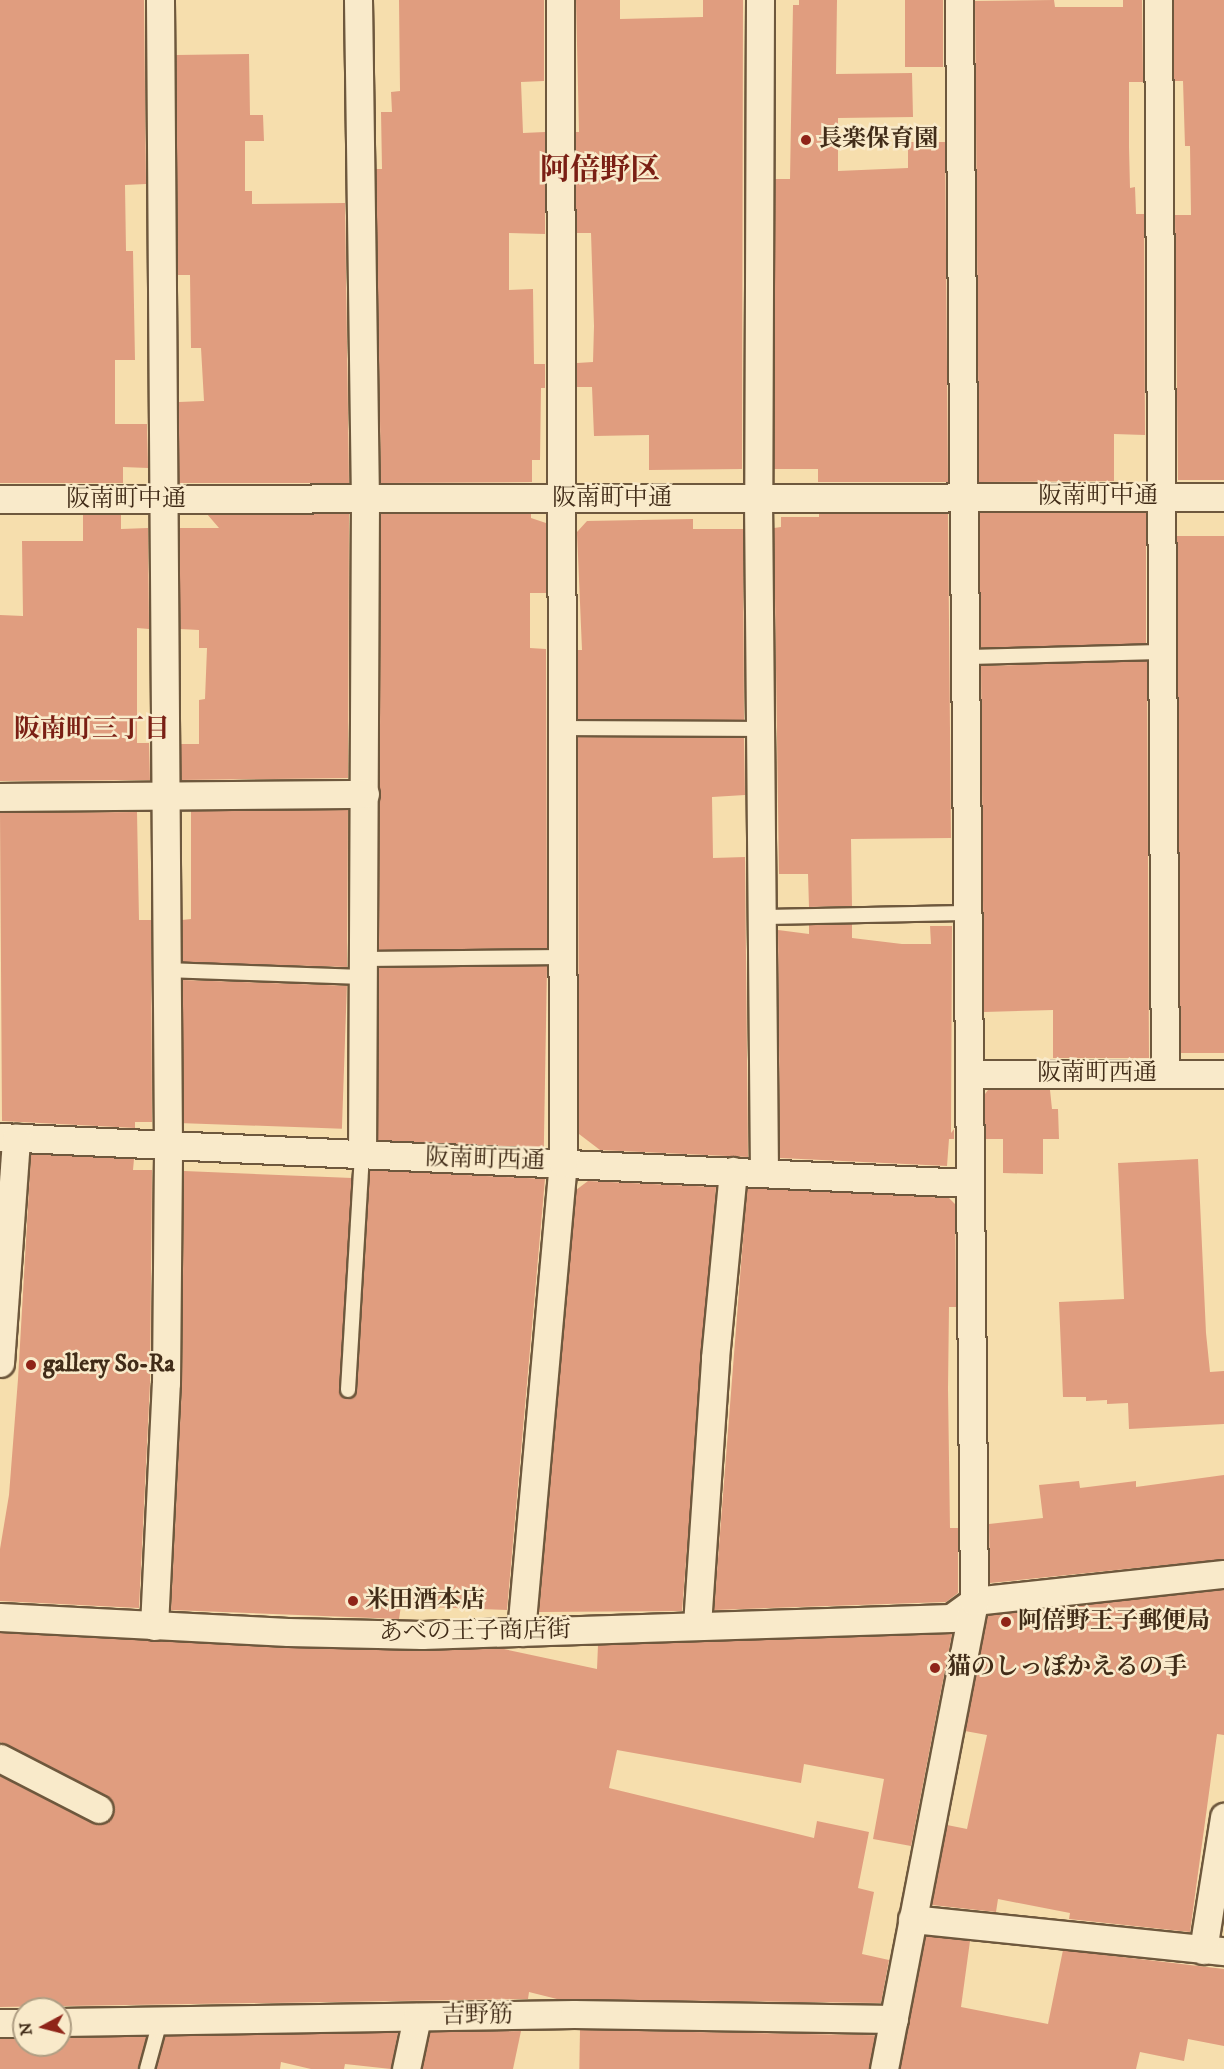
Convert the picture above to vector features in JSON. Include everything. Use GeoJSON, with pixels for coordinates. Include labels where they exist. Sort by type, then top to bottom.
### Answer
{"type":"FeatureCollection","features":[{"type":"Feature","properties":{"kind":"street"},"geometry":{"type":"LineString","coordinates":[[154,1626],[165,1383],[168,1147],[160,0]]}},
{"type":"Feature","properties":{"kind":"street"},"geometry":{"type":"LineString","coordinates":[[358,0],[365,500],[362,1155]]}},
{"type":"Feature","properties":{"kind":"street"},"geometry":{"type":"LineString","coordinates":[[521,1632],[563,1162],[560,0]]}},
{"type":"Feature","properties":{"kind":"street"},"geometry":{"type":"LineString","coordinates":[[760,0],[758,499],[764,1172]]}},
{"type":"Feature","properties":{"kind":"street"},"geometry":{"type":"LineString","coordinates":[[885,2069],[974,1601],[967,657],[963,498],[959,0]]}},
{"type":"Feature","properties":{"kind":"street"},"geometry":{"type":"LineString","coordinates":[[1158,0],[1165,1074]]}},
{"type":"Feature","properties":{"kind":"street","name":"阪南町中通"},"geometry":{"type":"LineString","coordinates":[[0,499],[163,501],[1224,497]]}},
{"type":"Feature","properties":{"kind":"street"},"geometry":{"type":"LineString","coordinates":[[0,796],[365,794]]}},
{"type":"Feature","properties":{"kind":"street","name":"阪南町西通"},"geometry":{"type":"LineString","coordinates":[[970,1074],[1224,1074]]}},
{"type":"Feature","properties":{"kind":"street"},"geometry":{"type":"LineString","coordinates":[[0,1363],[8,1137]]}},
{"type":"Feature","properties":{"kind":"street","name":"阪南町西通"},"geometry":{"type":"LineString","coordinates":[[8,1137],[168,1147],[563,1162],[970,1183]]}},
{"type":"Feature","properties":{"kind":"street"},"geometry":{"type":"LineString","coordinates":[[697,1625],[715,1358],[733,1171]]}},
{"type":"Feature","properties":{"kind":"street"},"geometry":{"type":"LineString","coordinates":[[974,1601],[1224,1574]]}},
{"type":"Feature","properties":{"kind":"street","name":"あべの王子商店街"},"geometry":{"type":"LineString","coordinates":[[0,1617],[154,1626],[389,1634],[521,1632],[951,1618],[974,1601]]}},
{"type":"Feature","properties":{"kind":"street"},"geometry":{"type":"LineString","coordinates":[[0,1758],[99,1809]]}},
{"type":"Feature","properties":{"kind":"street"},"geometry":{"type":"LineString","coordinates":[[912,1919],[1213,1951],[1224,1817]]}},
{"type":"Feature","properties":{"kind":"street","name":"吉野筋"},"geometry":{"type":"LineString","coordinates":[[72,2022],[574,2014],[894,2019]]}},
{"type":"Feature","properties":{"kind":"street"},"geometry":{"type":"LineString","coordinates":[[406,2069],[417,2017]]}},
{"type":"Feature","properties":{"kind":"lane"},"geometry":{"type":"LineString","coordinates":[[967,657],[1162,652]]}},
{"type":"Feature","properties":{"kind":"lane"},"geometry":{"type":"LineString","coordinates":[[563,728],[760,729]]}},
{"type":"Feature","properties":{"kind":"lane"},"geometry":{"type":"LineString","coordinates":[[761,917],[969,913]]}},
{"type":"Feature","properties":{"kind":"lane"},"geometry":{"type":"LineString","coordinates":[[165,970],[363,968],[562,957]]}},
{"type":"Feature","properties":{"kind":"lane"},"geometry":{"type":"LineString","coordinates":[[348,1390],[362,1155]]}},
{"type":"Feature","properties":{"kind":"lane"},"geometry":{"type":"LineString","coordinates":[[147,2069],[160,2021]]}},
{"type":"Feature","properties":{"kind":"building"},"geometry":{"type":"Polygon","coordinates":[[[0,0],[144,0],[146,184],[125,185],[126,251],[133,251],[135,360],[115,360],[115,424],[147,424],[148,468],[123,467],[123,483],[0,483],[0,0]]]}},
{"type":"Feature","properties":{"kind":"building"},"geometry":{"type":"Polygon","coordinates":[[[399,0],[544,0],[544,81],[521,82],[523,133],[545,132],[545,234],[509,233],[509,290],[533,289],[534,364],[545,364],[545,388],[541,388],[540,460],[532,460],[532,482],[381,483],[376,169],[382,169],[381,112],[392,112],[391,92],[400,91],[399,0]]]}},
{"type":"Feature","properties":{"kind":"building"},"geometry":{"type":"Polygon","coordinates":[[[576,0],[620,0],[620,19],[703,17],[703,0],[743,0],[742,469],[649,470],[649,435],[594,436],[592,387],[577,387],[577,363],[593,362],[594,326],[591,233],[576,233],[576,132],[579,132],[576,0]]]}},
{"type":"Feature","properties":{"kind":"building"},"geometry":{"type":"Polygon","coordinates":[[[799,0],[837,0],[836,74],[912,73],[913,117],[838,118],[838,171],[908,168],[908,142],[945,142],[948,482],[818,482],[818,469],[774,469],[775,179],[790,179],[793,5],[799,5],[799,0]]]}},
{"type":"Feature","properties":{"kind":"building"},"geometry":{"type":"Polygon","coordinates":[[[905,0],[943,0],[943,67],[905,67],[905,0]]]}},
{"type":"Feature","properties":{"kind":"building"},"geometry":{"type":"Polygon","coordinates":[[[1054,0],[1055,7],[1123,7],[1123,0],[1142,0],[1143,82],[1129,82],[1129,147],[1130,188],[1135,187],[1136,214],[1144,214],[1145,435],[1114,434],[1114,481],[979,482],[975,1],[1054,0]]]}},
{"type":"Feature","properties":{"kind":"building"},"geometry":{"type":"Polygon","coordinates":[[[1174,0],[1224,0],[1224,480],[1178,480],[1175,215],[1191,215],[1190,146],[1185,146],[1183,81],[1174,81],[1174,0]]]}},
{"type":"Feature","properties":{"kind":"building"},"geometry":{"type":"Polygon","coordinates":[[[249,54],[250,115],[263,115],[264,141],[245,141],[245,191],[252,191],[252,204],[345,203],[349,483],[179,483],[179,402],[204,401],[201,348],[191,348],[190,275],[178,275],[176,55],[249,54]]]}},
{"type":"Feature","properties":{"kind":"building"},"geometry":{"type":"Polygon","coordinates":[[[819,513],[948,513],[951,838],[851,839],[852,906],[809,907],[808,874],[779,874],[774,528],[781,527],[781,517],[819,517],[819,513]]]}},
{"type":"Feature","properties":{"kind":"building"},"geometry":{"type":"Polygon","coordinates":[[[980,513],[1146,513],[1146,648],[980,648],[980,513]]]}},
{"type":"Feature","properties":{"kind":"building"},"geometry":{"type":"Polygon","coordinates":[[[207,514],[349,514],[348,778],[181,780],[181,744],[199,744],[199,700],[205,699],[207,648],[199,648],[199,630],[180,629],[179,528],[219,528],[207,514]]]}},
{"type":"Feature","properties":{"kind":"building"},"geometry":{"type":"Polygon","coordinates":[[[381,514],[531,514],[531,518],[546,523],[546,593],[530,593],[530,648],[546,649],[547,948],[379,950],[381,514]]]}},
{"type":"Feature","properties":{"kind":"building"},"geometry":{"type":"Polygon","coordinates":[[[83,515],[121,515],[121,529],[148,528],[149,629],[137,628],[137,743],[149,743],[150,780],[0,781],[0,615],[23,616],[22,541],[83,541],[83,515]]]}},
{"type":"Feature","properties":{"kind":"building"},"geometry":{"type":"Polygon","coordinates":[[[693,519],[693,529],[743,529],[744,720],[578,719],[577,650],[582,650],[577,532],[587,521],[693,519]]]}},
{"type":"Feature","properties":{"kind":"building"},"geometry":{"type":"Polygon","coordinates":[[[1177,536],[1224,536],[1224,1053],[1177,1053],[1177,536]]]}},
{"type":"Feature","properties":{"kind":"building"},"geometry":{"type":"Polygon","coordinates":[[[1147,661],[1149,1058],[1053,1058],[1053,1010],[984,1012],[981,666],[1147,661]]]}},
{"type":"Feature","properties":{"kind":"building"},"geometry":{"type":"Polygon","coordinates":[[[578,737],[744,738],[745,795],[712,797],[713,858],[745,857],[748,1157],[600,1150],[579,1134],[578,737]]]}},
{"type":"Feature","properties":{"kind":"building"},"geometry":{"type":"Polygon","coordinates":[[[348,810],[347,967],[182,962],[182,920],[191,919],[191,811],[348,810]]]}},
{"type":"Feature","properties":{"kind":"building"},"geometry":{"type":"Polygon","coordinates":[[[137,812],[139,920],[151,920],[152,1122],[135,1122],[135,1128],[2,1121],[0,813],[137,812]]]}},
{"type":"Feature","properties":{"kind":"building"},"geometry":{"type":"Polygon","coordinates":[[[852,924],[852,938],[902,944],[931,944],[930,926],[952,926],[951,1133],[954,1129],[954,1139],[949,1139],[947,1166],[780,1158],[778,930],[809,934],[809,925],[852,924]]]}},
{"type":"Feature","properties":{"kind":"building"},"geometry":{"type":"Polygon","coordinates":[[[379,963],[547,966],[544,1147],[376,1144],[379,963]]]}},
{"type":"Feature","properties":{"kind":"building"},"geometry":{"type":"Polygon","coordinates":[[[183,980],[347,986],[342,1129],[178,1123],[183,980]]]}},
{"type":"Feature","properties":{"kind":"building"},"geometry":{"type":"Polygon","coordinates":[[[988,1090],[1050,1090],[1052,1109],[1058,1109],[1059,1139],[1043,1139],[1043,1174],[1003,1173],[1003,1139],[985,1139],[985,1094],[988,1090]]]}},
{"type":"Feature","properties":{"kind":"building"},"geometry":{"type":"Polygon","coordinates":[[[31,1154],[134,1159],[133,1170],[152,1170],[150,1383],[139,1608],[0,1601],[0,1549],[9,1495],[31,1154]]]}},
{"type":"Feature","properties":{"kind":"building"},"geometry":{"type":"Polygon","coordinates":[[[1198,1159],[1206,1333],[1210,1372],[1224,1371],[1224,1424],[1129,1429],[1128,1403],[1107,1404],[1107,1400],[1086,1401],[1086,1397],[1063,1397],[1059,1302],[1124,1299],[1118,1163],[1198,1159]]]}},
{"type":"Feature","properties":{"kind":"building"},"geometry":{"type":"Polygon","coordinates":[[[370,1170],[545,1179],[507,1610],[401,1606],[399,1619],[171,1610],[182,1384],[184,1171],[352,1178],[339,1389],[348,1399],[357,1391],[370,1170]]]}},
{"type":"Feature","properties":{"kind":"building"},"geometry":{"type":"Polygon","coordinates":[[[588,1181],[716,1187],[682,1611],[539,1612],[576,1190],[588,1181]]]}},
{"type":"Feature","properties":{"kind":"building"},"geometry":{"type":"Polygon","coordinates":[[[747,1188],[949,1198],[955,1204],[956,1307],[949,1307],[948,1389],[950,1528],[958,1528],[958,1593],[946,1602],[714,1610],[747,1188]]]}},
{"type":"Feature","properties":{"kind":"building"},"geometry":{"type":"Polygon","coordinates":[[[1224,1475],[1224,1559],[990,1583],[989,1524],[1043,1518],[1039,1485],[1079,1481],[1080,1488],[1136,1481],[1136,1487],[1224,1475]]]}},
{"type":"Feature","properties":{"kind":"building"},"geometry":{"type":"Polygon","coordinates":[[[1224,1590],[1224,1735],[1217,1734],[1190,1932],[1069,1919],[1070,1913],[998,1899],[996,1912],[932,1905],[947,1825],[967,1829],[987,1735],[965,1731],[987,1615],[1224,1590]]]}},
{"type":"Feature","properties":{"kind":"building"},"geometry":{"type":"Polygon","coordinates":[[[0,1633],[288,1648],[499,1648],[597,1669],[598,1645],[952,1634],[911,1846],[873,1839],[884,1779],[804,1764],[801,1783],[617,1750],[609,1788],[814,1838],[817,1821],[869,1832],[858,1888],[874,1892],[862,1954],[889,1960],[881,2003],[557,1999],[529,1992],[528,1999],[72,2006],[72,1997],[12,1997],[12,2007],[0,2007],[0,1776],[92,1823],[107,1822],[115,1809],[106,1795],[0,1742],[0,1633]]]}},
{"type":"Feature","properties":{"kind":"building"},"geometry":{"type":"Polygon","coordinates":[[[926,1936],[970,1941],[961,2007],[1048,2024],[1063,1950],[1224,1969],[1224,2046],[1188,2039],[1184,2061],[1140,2052],[1136,2069],[900,2069],[926,1936]]]}},
{"type":"Feature","properties":{"kind":"building"},"geometry":{"type":"Polygon","coordinates":[[[580,2030],[875,2035],[874,2069],[579,2069],[580,2030]]]}},
{"type":"Feature","properties":{"kind":"building"},"geometry":{"type":"Polygon","coordinates":[[[521,2031],[513,2069],[422,2069],[430,2032],[521,2031]]]}},
{"type":"Feature","properties":{"kind":"building"},"geometry":{"type":"Polygon","coordinates":[[[398,2032],[391,2069],[345,2064],[344,2069],[311,2069],[281,2062],[280,2069],[156,2069],[165,2036],[398,2032]]]}},
{"type":"Feature","properties":{"kind":"building"},"geometry":{"type":"Polygon","coordinates":[[[147,2036],[138,2069],[0,2069],[0,2039],[12,2039],[12,2057],[72,2057],[72,2038],[147,2036]]]}},
{"type":"Feature","properties":{"kind":"place","name":"長楽保育園"},"geometry":{"type":"Point","coordinates":[806,140]}},
{"type":"Feature","properties":{"kind":"place","name":"gallery So-Ra"},"geometry":{"type":"Point","coordinates":[31,1365]}},
{"type":"Feature","properties":{"kind":"place","name":"米田酒本店"},"geometry":{"type":"Point","coordinates":[353,1601]}},
{"type":"Feature","properties":{"kind":"place","name":"阿倍野王子郵便局"},"geometry":{"type":"Point","coordinates":[1006,1622]}},
{"type":"Feature","properties":{"kind":"place","name":"猫のしっぽかえるの手"},"geometry":{"type":"Point","coordinates":[935,1668]}},
{"type":"Feature","properties":{"kind":"district","name":"阿倍野区"},"geometry":{"type":"Point","coordinates":[600,171]}},
{"type":"Feature","properties":{"kind":"district","name":"阪南町三丁目"},"geometry":{"type":"Point","coordinates":[92,730]}}]}
